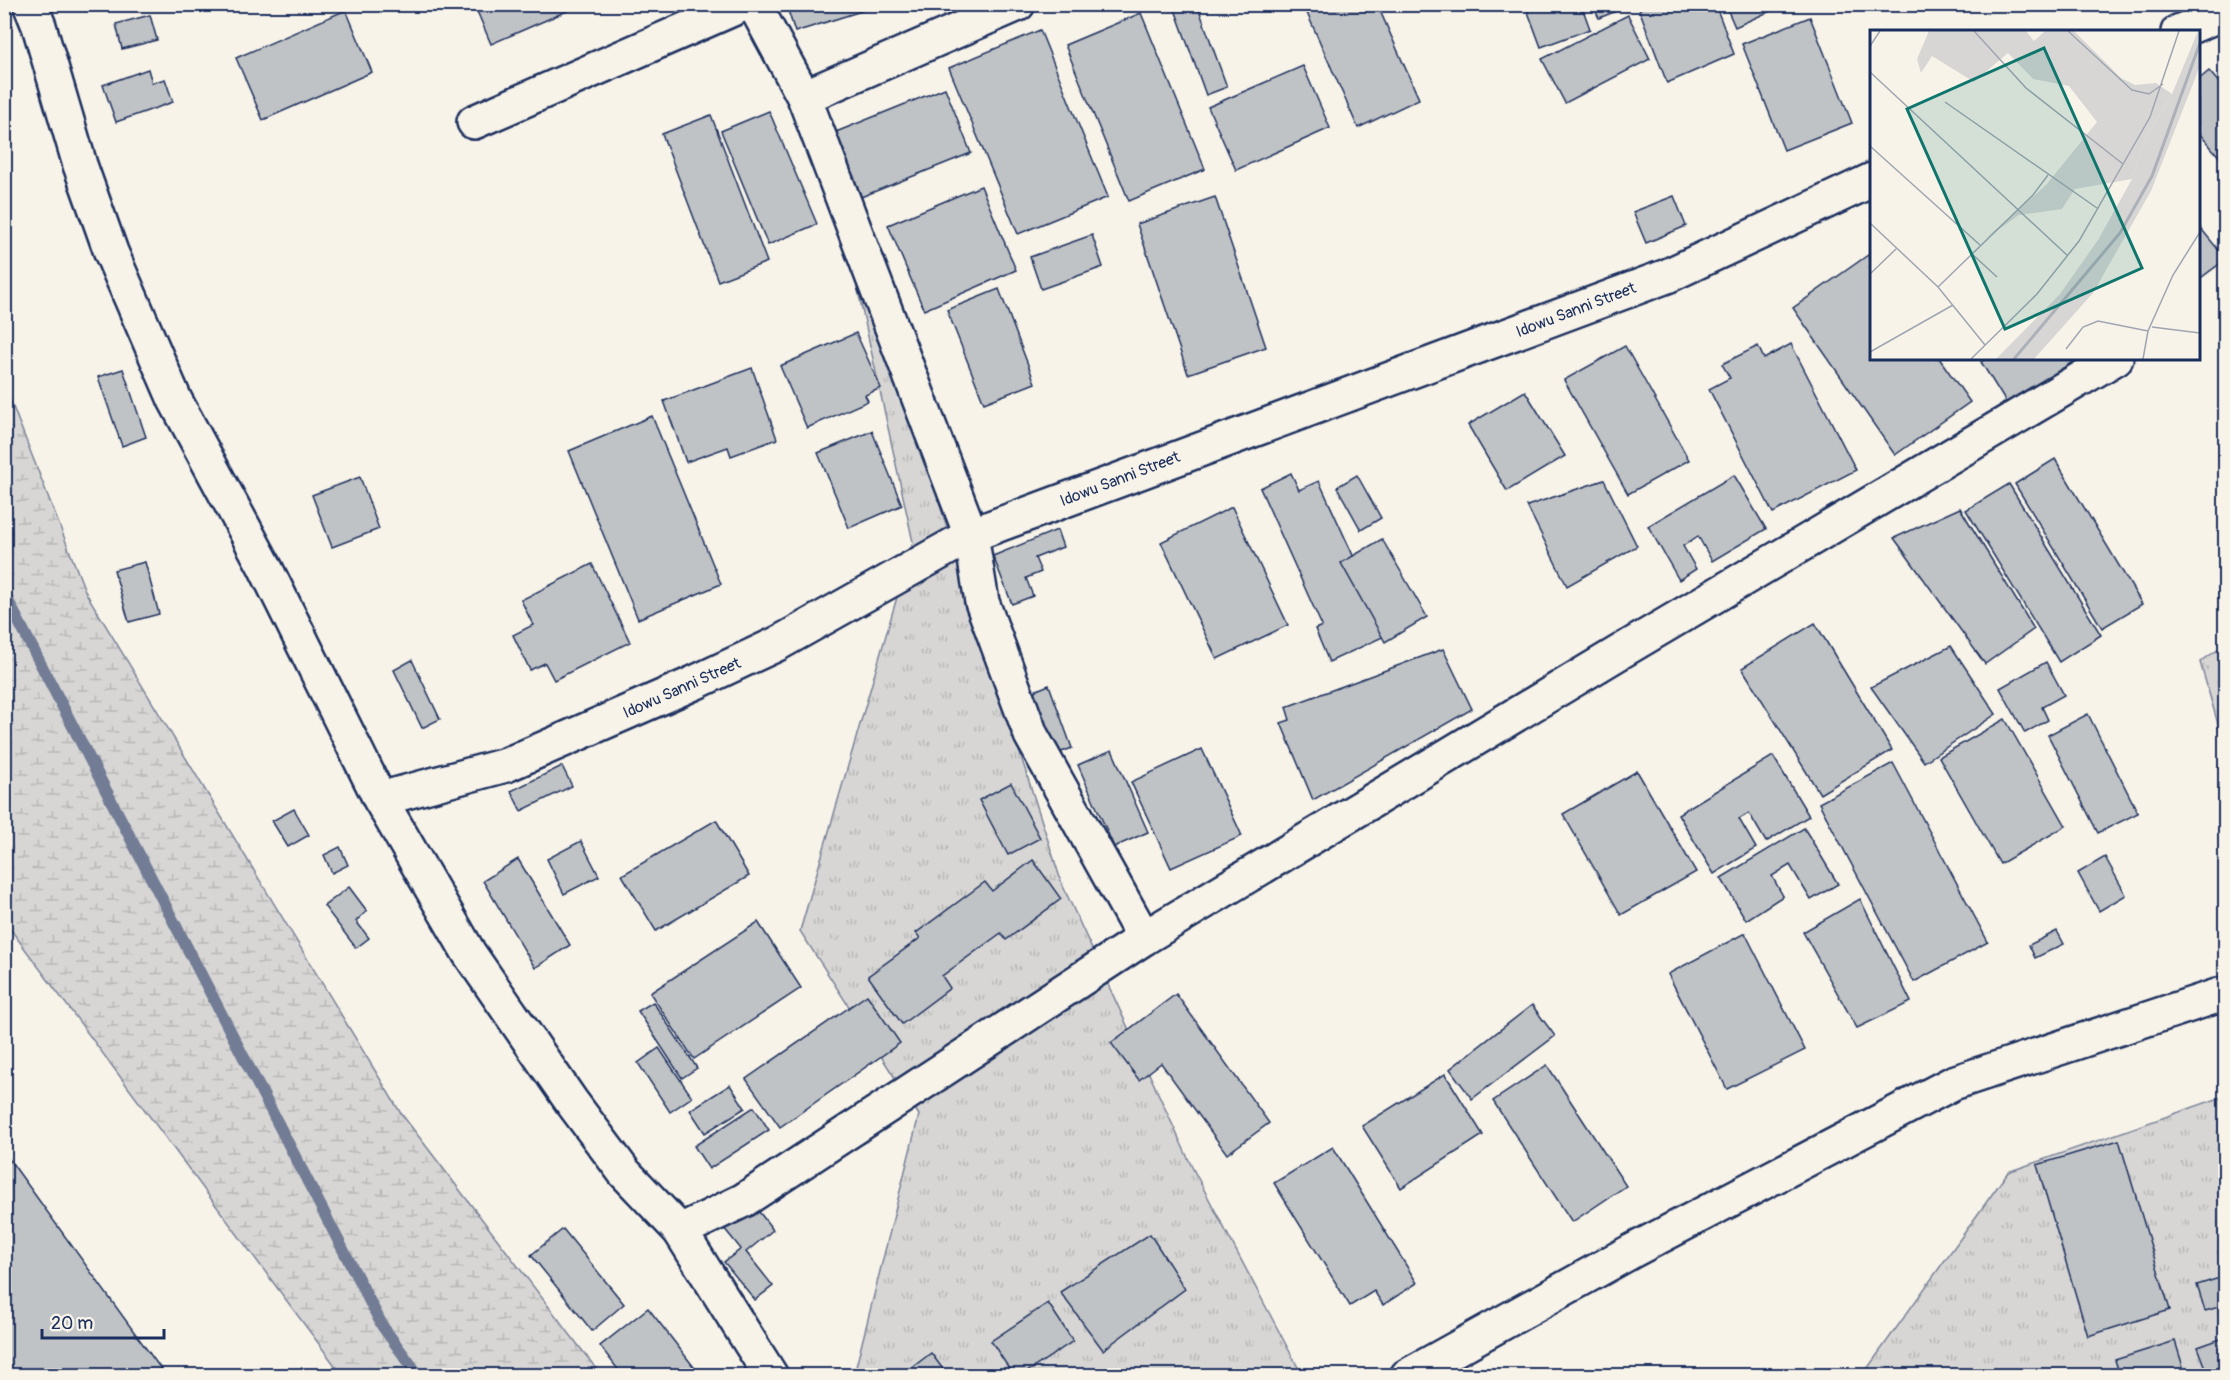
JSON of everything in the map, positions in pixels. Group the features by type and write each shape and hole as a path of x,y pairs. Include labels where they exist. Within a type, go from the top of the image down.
{"street":[{"path":"30,4 39,26 80,165 111,252 171,390 264,565 380,799 469,953 571,1101 624,1172 680,1231 771,1376"},
{"path":"474,122 744,4"},
{"path":"754,4 804,97 971,535 982,602 1031,735 1144,938"},
{"path":"804,97 1018,4"},
{"path":"2183,30 2226,12"},
{"name":"Idowu Sanni Street","path":"380,799 506,765 694,683 777,644 971,535 1667,276 1870,181"},
{"path":"680,1231 744,1200 1144,938 2113,360"},
{"path":"1407,1376 1632,1251 1953,1083 2226,993"}],"green space":[{"path":"831,167 1062,884 1192,1167 1302,1375 854,1375 919,1115 800,931 913,542"},
{"path":"4,384 86,593 400,1112 601,1375 342,1375 5,922"},
{"path":"2225,645 2225,748 2200,662"},
{"path":"2225,1096 2225,1375 1862,1376 2008,1172"}],"building":[{"path":"474,4 583,4 491,44"},
{"path":"786,4 873,4 874,7 795,32"},
{"path":"1173,4 1197,4 1227,87 1206,95"},
{"path":"1303,4 1377,4 1419,99 1358,128"},
{"path":"1525,4 1581,4 1590,29 1541,47"},
{"path":"1592,4 1634,4 1599,18"},
{"path":"1652,4 1715,4 1734,54 1667,83 1639,9"},
{"path":"1725,4 1786,4 1735,27"},
{"path":"346,10 372,72 263,120 236,58"},
{"path":"1141,13 1205,169 1129,201 1065,45"},
{"path":"150,15 157,40 122,49 116,24"},
{"path":"1628,15 1650,59 1565,103 1542,59"},
{"path":"1810,17 1852,123 1784,150 1742,44"},
{"path":"1040,30 1108,197 1018,234 949,68"},
{"path":"1303,66 1330,128 1236,170 1208,107"},
{"path":"148,69 152,83 165,79 173,102 116,122 103,85"},
{"path":"2209,71 2226,91 2226,165 2200,134 2200,78"},
{"path":"945,88 971,153 861,197 836,132"},
{"path":"769,111 817,224 768,245 721,131"},
{"path":"711,115 767,262 718,281 662,134"},
{"path":"981,186 1016,270 924,310 888,225"},
{"path":"1674,196 1686,226 1646,243 1633,212"},
{"path":"1215,197 1266,347 1188,374 1137,224"},
{"path":"2200,227 2226,259 2200,278"},
{"path":"1092,235 1103,267 1041,289 1030,257"},
{"path":"1868,255 1870,258 1870,360 1940,360 1970,402 1895,455 1793,308"},
{"path":"999,289 1035,383 984,403 947,310"},
{"path":"856,333 881,388 865,395 868,401 807,428 780,366"},
{"path":"1791,344 1856,470 1773,513 1709,389 1730,378 1722,364 1758,346 1764,359"},
{"path":"1625,346 1689,460 1628,494 1564,380"},
{"path":"1984,360 2076,360 2007,404 1981,362"},
{"path":"752,368 777,439 731,456 728,447 686,462 664,401"},
{"path":"123,369 146,437 122,446 98,377"},
{"path":"1525,391 1565,456 1507,491 1468,425"},
{"path":"652,416 721,584 638,619 569,451"},
{"path":"872,431 902,505 849,528 818,453"},
{"path":"2055,459 2142,604 2102,628 2015,484"},
{"path":"1291,473 1299,490 1319,481 1389,634 1329,662 1315,629 1322,626 1260,488"},
{"path":"1357,475 1381,518 1361,530 1337,487"},
{"path":"1734,475 1766,529 1712,561 1698,536 1683,546 1696,569 1679,580 1648,526"},
{"path":"360,477 379,529 332,547 312,495"},
{"path":"1604,480 1637,546 1567,586 1527,506"},
{"path":"2009,484 2101,635 2059,662 1966,510"},
{"path":"1232,507 1288,625 1217,659 1161,542"},
{"path":"1960,508 2034,629 1985,664 1894,538"},
{"path":"1057,530 1063,547 1035,558 1041,572 1026,578 1033,596 1012,604 993,556"},
{"path":"1382,539 1427,617 1385,642 1341,563"},
{"path":"145,562 159,614 129,622 114,570"},
{"path":"592,564 630,642 554,680 545,663 530,670 513,635 533,625 521,600"},
{"path":"1815,623 1892,750 1820,794 1742,668"},
{"path":"1951,646 1996,714 1924,762 1871,687"},
{"path":"1443,649 1472,709 1313,800 1281,723 1290,720 1286,707"},
{"path":"412,660 440,719 422,728 394,670"},
{"path":"2046,662 2064,695 2042,707 2048,720 2025,733 2000,688"},
{"path":"1049,685 1072,748 1046,758 1022,696"},
{"path":"2088,714 2138,813 2098,833 2048,735"},
{"path":"2005,719 2066,826 2000,864 1939,757"},
{"path":"1202,749 1242,836 1171,868 1131,782"},
{"path":"1112,750 1148,832 1114,847 1078,765"},
{"path":"1773,756 1809,816 1766,842 1749,813 1739,819 1756,848 1714,874 1678,814"},
{"path":"1893,763 1988,942 1914,982 1819,803"},
{"path":"562,766 572,786 521,811 511,791"},
{"path":"1637,771 1696,872 1621,915 1563,814"},
{"path":"1011,783 1040,838 1008,855 979,800"},
{"path":"294,809 309,835 288,847 272,821"},
{"path":"716,820 749,876 656,931 622,875"},
{"path":"1804,828 1838,884 1811,900 1790,865 1772,876 1783,896 1746,920 1721,878"},
{"path":"581,841 599,876 564,894 547,859"},
{"path":"340,847 348,865 332,873 324,855"},
{"path":"2105,857 2126,895 2099,911 2078,873"},
{"path":"518,859 570,945 535,968 483,881"},
{"path":"1033,860 1061,899 1006,940 1001,933 942,976 950,988 902,1024 868,976 920,938 916,933 985,882 992,891"},
{"path":"349,887 367,911 356,921 369,938 356,948 324,906"},
{"path":"1860,899 1911,1002 1857,1028 1803,932"},
{"path":"758,922 801,988 694,1059 650,993"},
{"path":"2057,931 2064,944 2035,958 2029,945"},
{"path":"1745,933 1805,1050 1727,1089 1668,974"},
{"path":"1176,994 1269,1123 1227,1154 1161,1063 1139,1080 1111,1043"},
{"path":"867,995 900,1043 780,1127 746,1079"},
{"path":"653,1002 697,1068 682,1078 638,1011"},
{"path":"1532,1005 1555,1036 1472,1099 1450,1069"},
{"path":"659,1048 692,1097 670,1112 638,1063"},
{"path":"1547,1065 1626,1186 1572,1222 1493,1101"},
{"path":"1445,1074 1483,1135 1401,1188 1362,1126"},
{"path":"730,1085 745,1108 705,1133 690,1110"},
{"path":"754,1107 769,1130 709,1169 694,1146"},
{"path":"2119,1140 2170,1310 2088,1336 2037,1165"},
{"path":"1333,1147 1417,1283 1383,1305 1374,1291 1350,1306 1274,1183"},
{"path":"4,1152 166,1376 4,1376"},
{"path":"753,1204 773,1230 746,1252 773,1286 755,1300 724,1262 741,1249 724,1228"},
{"path":"563,1229 624,1304 592,1331 531,1255"},
{"path":"1150,1234 1185,1289 1103,1350 1060,1292"},
{"path":"2226,1276 2226,1305 2205,1311 2197,1285"},
{"path":"1048,1303 1073,1341 1021,1376 1014,1376 991,1341"},
{"path":"648,1308 697,1371 692,1376 623,1376 600,1346"},
{"path":"2226,1337 2226,1376 2209,1376 2198,1347"},
{"path":"2175,1341 2186,1376 2120,1376 2115,1360"},
{"path":"931,1353 948,1376 901,1376"}],"waterway":[{"path":"4,593 383,1327 419,1376"}]}
